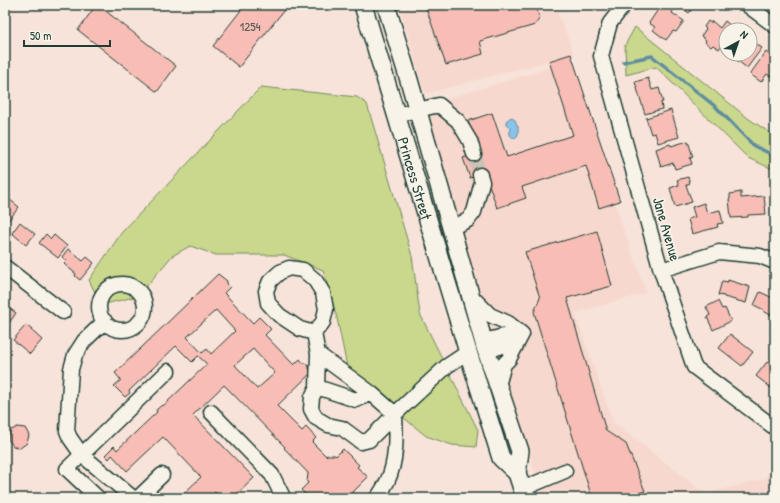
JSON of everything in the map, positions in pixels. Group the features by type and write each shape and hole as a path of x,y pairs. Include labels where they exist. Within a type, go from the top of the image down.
{"main road":[{"name":"Princess Street","path":"363,5 501,458 517,472"},
{"name":"Princess Street","path":"386,5 418,110 485,347 520,451 517,472 524,494"},
{"path":"468,352 485,347"}],"street":[{"name":"Jane Avenue","path":"624,5 610,23 600,56 661,270 694,367 775,428"},
{"path":"747,5 775,26"},
{"path":"396,115 439,105 458,121 470,141 474,154"},
{"path":"451,228 468,220 474,212 482,182 480,175"},
{"path":"661,270 719,252 760,256 775,262"},
{"path":"5,267 63,312"},
{"path":"289,268 303,270 315,280 323,293 326,309 323,322 314,333 300,329 278,315 268,303 266,291 270,281 280,272 289,268"},
{"path":"470,294 490,315 508,323 522,334"},
{"path":"106,321 84,341 75,354 71,369 66,432 82,455 133,498"},
{"path":"314,333 318,354 317,387 312,397 312,409 316,418 328,425 342,428 361,442 369,440 447,366 468,352"},
{"path":"485,347 493,349 502,346 522,334"},
{"path":"498,386 504,364 509,359 522,334"},
{"path":"318,354 372,393 395,414 396,435 393,463 388,481 378,498"},
{"path":"98,498 67,469 168,371"},
{"path":"317,387 356,400 372,393"},
{"path":"211,412 272,475 281,497"},
{"path":"524,494 565,471"},
{"path":"138,498 162,474"}],"shaded area":[{"path":"399,5 555,5 574,54 425,94"},
{"path":"566,63 646,293 575,313 613,422 706,494 764,479 775,464 775,498 543,498 423,106"}],"green space":[{"path":"635,27 749,119 775,136 775,170 748,158 656,67 626,75 625,45"},
{"path":"261,87 357,97 367,104 412,256 420,314 478,430 476,447 452,445 426,436 348,372 337,318 323,270 284,255 216,255 190,246 172,256 138,296 101,305 89,280 122,232"}],"water":[{"path":"511,117 515,120 518,126 518,135 514,138 510,135 511,129 506,124 506,121"}],"building":[{"path":"96,5 98,5 176,66 157,92 78,30"},
{"path":"245,5 288,5 239,67 213,46"},
{"path":"425,5 535,5 540,18 535,25 480,41 483,54 446,65"},
{"path":"661,5 665,5 673,11 672,13 684,21 676,32 673,31 666,40 653,30 655,27 649,23"},
{"path":"678,5 695,5 689,13"},
{"path":"708,21 711,23 712,21 718,26 718,48 713,45 711,47 701,36 706,29 704,27"},
{"path":"758,45 762,48 758,53"},
{"path":"766,52 775,59 775,79 767,74 761,82 750,74"},
{"path":"571,54 620,201 599,208 586,166 522,187 526,198 497,208 485,173 470,178 463,158 479,152 468,121 492,113 507,157 573,135 549,61"},
{"path":"739,62 752,62 747,68"},
{"path":"648,78 652,90 659,88 663,102 661,102 662,109 645,114 635,82"},
{"path":"671,110 679,137 658,143 655,133 651,134 646,118"},
{"path":"688,141 693,157 690,158 692,164 675,169 673,163 661,167 656,149 670,144 671,146"},
{"path":"688,177 690,183 686,185 692,202 675,207 670,188 679,185 677,180"},
{"path":"741,192 741,198 764,196 766,214 731,218 729,199 730,194"},
{"path":"5,196 19,207 5,225"},
{"path":"704,203 707,213 720,210 723,223 717,224 718,227 692,234 688,219 695,217 692,207"},
{"path":"20,222 35,234 26,245 12,233"},
{"path":"597,231 612,286 567,298 606,431 626,444 645,491 623,498 592,498 534,312 540,298 525,252"},
{"path":"46,234 51,239 54,235 67,246 58,258 39,243"},
{"path":"68,249 83,261 87,257 94,263 80,280 75,276 76,274 64,264 67,261 62,257"},
{"path":"218,274 227,281 227,284 230,287 224,293 253,323 259,317 271,329 265,335 294,365 300,359 303,363 306,363 309,366 309,369 312,372 277,406 302,431 306,427 316,438 312,442 326,456 336,456 343,449 359,465 357,467 368,477 347,498 309,498 301,490 308,483 308,473 284,448 285,447 224,385 193,415 254,478 233,498 221,498 215,492 209,498 179,498 201,477 163,437 127,471 112,455 109,459 105,455 114,446 117,450 157,412 156,410 162,405 163,406 207,364 198,356 192,362 176,346 129,391 130,393 125,397 114,386 121,380 115,373","holes":["216,310 235,331 211,354 207,349 202,353 187,337","253,349 275,373 257,389 235,365"]},
{"path":"728,280 750,287 746,303 718,295 722,281 728,282"},
{"path":"760,292 775,299 775,315 772,313 771,315 754,305"},
{"path":"718,301 722,309 725,308 731,321 713,330 707,317 710,315 706,307"},
{"path":"5,305 16,313 7,326 5,324"},
{"path":"26,325 42,340 30,354 13,340"},
{"path":"730,334 753,352 742,366 719,348"},
{"path":"767,362 775,368 775,391 756,376"},
{"path":"17,427 25,428 29,435 27,443 20,448 13,446 8,439 10,431"},
{"path":"775,492 775,498 758,498"}],"waterway":[{"path":"623,62 652,56 716,107 754,146 775,156"}],"tunnel":[{"path":"474,154 480,175"}]}
